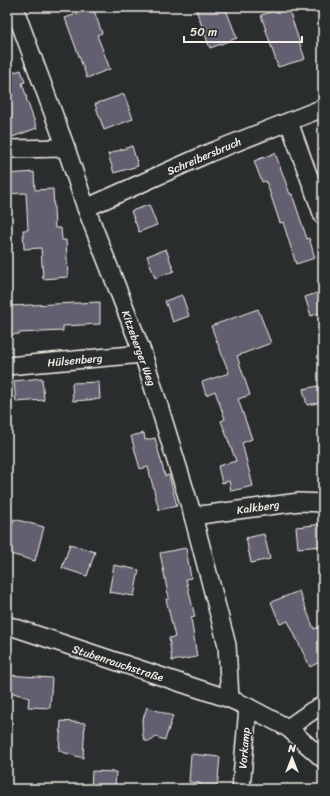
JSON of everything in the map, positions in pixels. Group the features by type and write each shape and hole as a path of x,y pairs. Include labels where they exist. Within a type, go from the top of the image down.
{"street":[{"name":"Kitzeberger Weg","path":"14,7 66,148 86,208 143,354 193,516 227,645 230,699"},
{"name":"Schreibersbruch","path":"86,208 209,153 323,108"},
{"path":"289,122 323,216"},
{"path":"7,150 66,148"},
{"name":"Hülsenberg","path":"7,366 143,354"},
{"name":"Kalkberg","path":"193,516 299,502 323,503"},
{"name":"Stubenrauchstraße","path":"7,625 230,699 288,728 323,759"},
{"path":"288,728 323,705"},
{"name":"Vorkamp","path":"241,789 248,707"}],"building":[{"path":"195,7 225,7 237,38 210,48"},
{"path":"288,7 305,59 278,67 261,15"},
{"path":"93,8 102,33 97,35 110,69 87,78 65,18"},
{"path":"21,70 25,82 22,83 26,98 37,128 7,139 7,74"},
{"path":"124,94 133,119 104,130 95,104"},
{"path":"132,146 138,166 114,173 108,154"},
{"path":"275,153 290,194 292,194 307,239 309,238 315,258 296,264 283,222 280,223 266,181 262,182 254,161"},
{"path":"34,172 35,190 53,189 55,228 61,228 62,240 66,240 68,277 43,279 41,248 24,249 23,230 28,230 26,193 7,194 7,174"},
{"path":"149,205 157,225 139,232 131,211"},
{"path":"166,249 174,271 155,278 147,256"},
{"path":"323,291 323,312 311,316 305,297"},
{"path":"182,295 189,316 173,322 165,301"},
{"path":"100,302 100,324 63,326 63,331 7,335 7,306"},
{"path":"258,309 271,343 237,356 250,395 238,399 252,439 242,443 253,486 231,491 229,481 222,483 218,466 236,461 221,421 225,419 215,391 206,395 202,382 229,373 211,326"},
{"path":"42,378 44,400 16,402 14,381"},
{"path":"99,382 100,399 73,401 72,383"},
{"path":"323,385 323,402 307,405 303,389"},
{"path":"144,433 145,440 155,438 165,476 169,475 177,506 159,510 148,467 140,469 131,436"},
{"path":"14,519 44,527 35,561 7,553 7,543"},
{"path":"323,524 323,546 298,548 296,527"},
{"path":"264,534 270,559 251,563 246,538"},
{"path":"70,544 95,552 87,576 62,568"},
{"path":"186,548 191,578 186,579 195,617 191,618 197,657 172,661 169,638 175,637 166,599 169,599 160,553"},
{"path":"114,565 139,570 134,596 109,592"},
{"path":"299,591 314,629 319,627 323,636 323,660 310,667 288,621 280,624 271,602"},
{"path":"7,675 52,678 50,708 28,707 29,698 7,691"},
{"path":"147,707 173,716 165,740 156,737 151,741 145,741 142,722"},
{"path":"61,721 85,723 83,758 59,751"},
{"path":"191,754 220,757 217,789 200,787 200,783 189,782"},
{"path":"92,771 116,772 115,789 91,789"}]}
